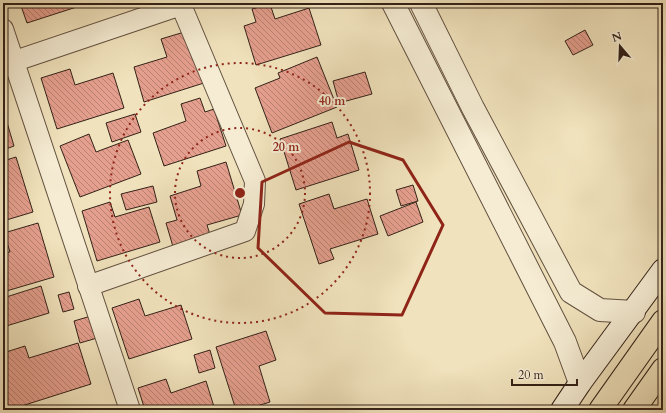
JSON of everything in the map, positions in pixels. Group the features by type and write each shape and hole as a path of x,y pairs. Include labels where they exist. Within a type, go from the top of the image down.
{"main road":[{"path":"600,410 663,321"},
{"path":"634,410 663,369"}],"street":[{"path":"393,3 565,342 580,383"},
{"path":"421,3 473,108 571,292 600,310 634,312"},
{"path":"8,63 181,5 255,181 254,204 245,231 88,286"},
{"path":"3,28 8,63 88,286 130,410"},
{"path":"562,410 663,270"}],"highlighted area":[{"path":"349,142 403,160 443,225 402,315 325,313 258,248 262,182"}],"building":[{"path":"20,3 89,3 27,23"},
{"path":"270,4 275,19 309,8 321,45 256,65 244,26 256,22 252,9"},
{"path":"191,30 207,82 144,102 134,67 167,57 161,39"},
{"path":"585,30 593,45 573,55 565,41"},
{"path":"317,57 337,107 272,133 255,88 280,78 278,73"},
{"path":"70,69 75,85 113,73 124,108 57,129 41,78"},
{"path":"365,72 372,94 339,103 333,81"},
{"path":"200,98 205,112 214,109 226,146 164,166 153,133 186,121 181,104"},
{"path":"3,109 14,146 3,150"},
{"path":"135,114 141,132 112,142 106,123"},
{"path":"332,122 337,138 348,134 359,170 296,190 280,139"},
{"path":"89,134 96,152 128,140 141,174 80,197 60,146"},
{"path":"16,157 33,212 3,221 3,161"},
{"path":"226,162 242,215 207,225 211,238 174,250 166,223 177,220 170,196 201,186 197,171"},
{"path":"413,185 418,201 401,206 396,190"},
{"path":"153,186 157,202 126,210 121,194"},
{"path":"329,194 334,209 367,199 378,234 330,249 334,259 319,264 299,204"},
{"path":"110,202 115,217 149,207 160,242 97,261 82,211"},
{"path":"416,202 423,222 388,236 380,216"},
{"path":"38,223 54,277 3,292 3,253 10,252 4,233"},
{"path":"41,286 49,313 3,327 3,298"},
{"path":"69,292 74,309 63,312 58,295"},
{"path":"139,299 145,316 181,305 192,339 129,359 112,308"},
{"path":"91,316 97,338 80,343 74,321"},
{"path":"266,331 276,360 259,366 270,402 244,410 236,410 216,347"},
{"path":"78,343 91,384 9,410 3,410 3,353 25,346 29,358"},
{"path":"210,350 215,368 199,373 194,355"},
{"path":"166,379 171,393 206,381 215,410 145,410 138,388"}]}
